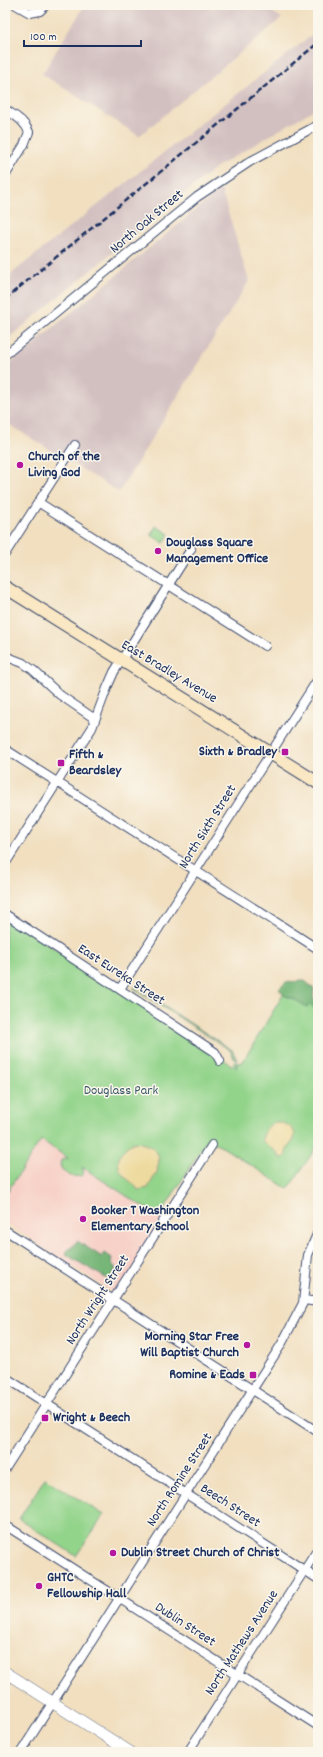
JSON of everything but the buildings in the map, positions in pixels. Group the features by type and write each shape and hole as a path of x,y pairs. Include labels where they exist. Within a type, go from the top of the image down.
{"main road":[{"name":"East Bradley Avenue","path":"5,587 318,783"}],"street":[{"path":"16,5 30,13 40,11 46,5"},
{"path":"5,109 21,119 29,132 24,145 5,176"},
{"name":"North Oak Street","path":"5,355 197,197 251,161 318,125"},
{"path":"5,554 75,445"},
{"path":"38,502 265,646"},
{"path":"5,864 92,728 107,688 121,661 191,549"},
{"path":"5,656 23,663 33,670 60,695 95,719"},
{"name":"North Sixth Street","path":"120,989 197,871 318,679"},
{"path":"5,749 318,949"},
{"name":"East Eureka Street","path":"5,914 215,1052 220,1061"},
{"name":"North Wright Street","path":"5,1469 212,1145"},
{"path":"5,1230 318,1432"},
{"name":"North Romine Street","path":"22,1752 281,1345 299,1313 304,1300 308,1256 318,1232"},
{"path":"304,1300 318,1302"},
{"name":"Beech Street","path":"5,1377 318,1578"},
{"name":"Dublin Street","path":"5,1525 318,1726"},
{"name":"North Mathews Avenue","path":"188,1752 318,1549"},
{"path":"5,1672 130,1752"}],"shaded area":[{"path":"85,5 261,5 282,18 139,136 42,74"},
{"path":"318,30 318,107 215,168 5,341 5,279"},
{"path":"221,189 249,281 119,492 5,422 5,367"},
{"name":"Booker T Washington Elementary School","path":"40,1140 164,1221 117,1295 5,1223 5,1195"}],"green space":[{"path":"156,526 169,534 164,543 151,535"},
{"name":"Douglass Park","path":"5,916 233,1066 234,1062 236,1062 236,1068 238,1062 242,1063 287,988 318,1009 318,1145 288,1189 224,1148 207,1140 159,1217 82,1167 84,1172 81,1176 68,1175 63,1171 60,1165 63,1159 68,1158 41,1140 5,1195"},
{"path":"305,981 314,989 313,999 318,1002 318,1011 310,1004 307,1007 292,998 285,996 279,989 286,982"},
{"path":"134,987 232,1050 237,1060 235,1060 230,1050 133,988"},
{"path":"77,1241 102,1257 105,1253 112,1258 111,1262 116,1269 109,1280 67,1255 66,1252"},
{"path":"45,1478 104,1515 76,1556 19,1519"}],"sand":[{"path":"275,1122 286,1124 292,1129 295,1135 287,1149 286,1156 283,1158 279,1157 279,1154 262,1141 266,1130"},
{"path":"135,1142 150,1147 159,1157 158,1170 148,1188 138,1190 121,1172 118,1162 125,1148"}],"railway":[{"path":"5,299 318,43"}],"place":[{"name":"Church of the Living God","path":"20,465"},
{"name":"Douglass Square Management Office","path":"158,551"},
{"name":"Sixth & Bradley","path":"285,752"},
{"name":"Fifth & Beardsley","path":"61,763"},
{"name":"Booker T Washington Elementary School","path":"83,1219"},
{"name":"Morning Star Free Will Baptist Church","path":"247,1345"},
{"name":"Romine & Eads","path":"253,1375"},
{"name":"Wright & Beech","path":"45,1418"},
{"name":"Dublin Street Church of Christ","path":"113,1553"},
{"name":"GHTC Fellowship Hall","path":"39,1586"}]}
